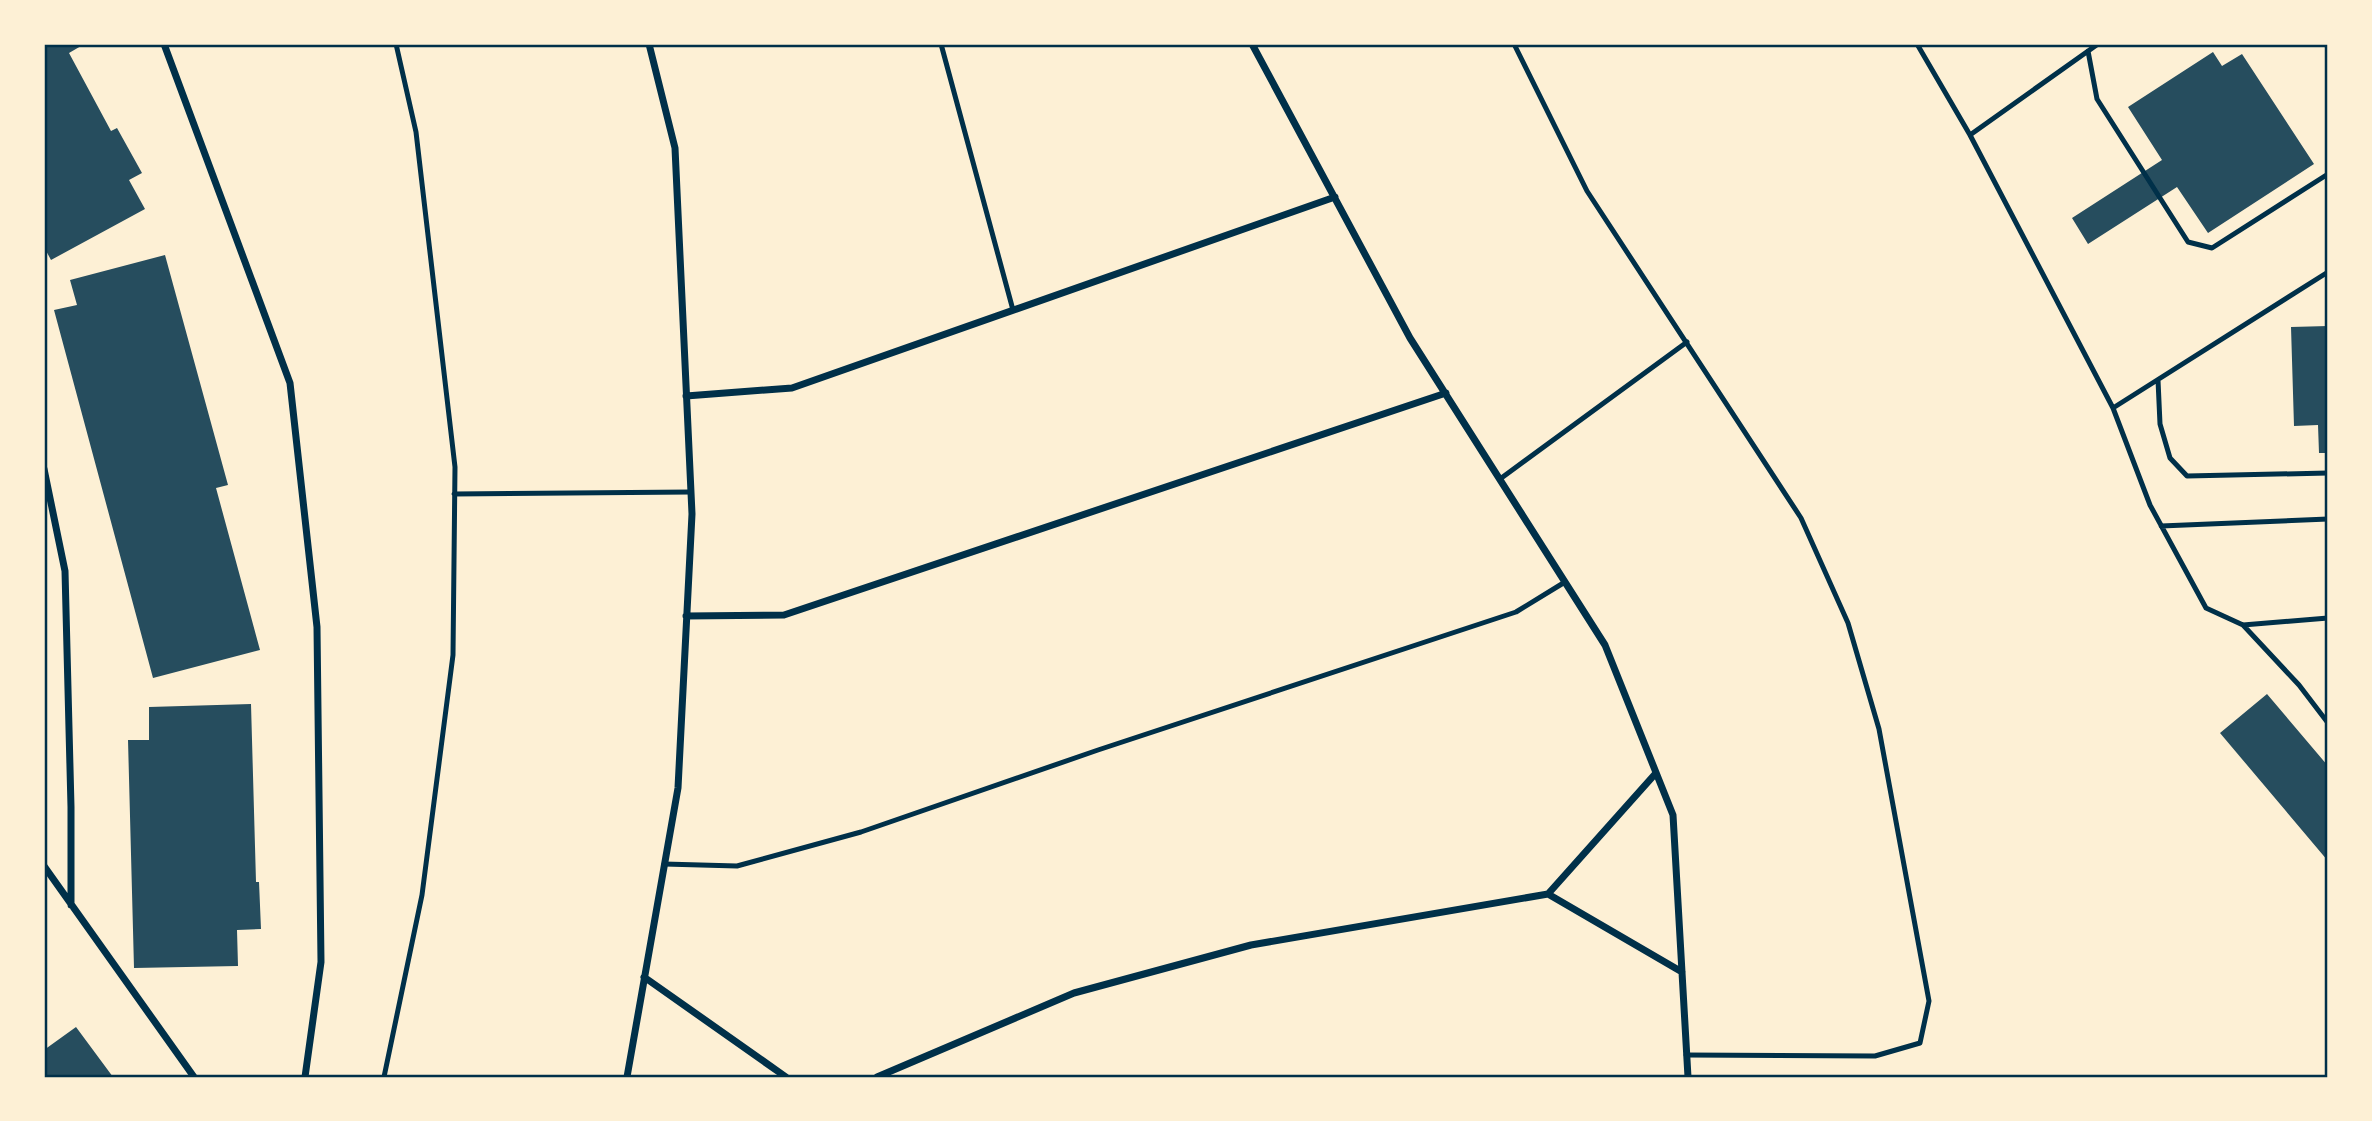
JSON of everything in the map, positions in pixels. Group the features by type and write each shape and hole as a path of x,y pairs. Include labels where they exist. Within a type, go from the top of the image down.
{"street":[{"path":"164,44 290,383 317,628 321,962 305,1077"},
{"path":"627,1077 678,788 692,514 675,148 649,44"},
{"path":"1252,44 1410,338 1605,645 1673,814 1688,1077"},
{"path":"687,396 792,388 1335,197"},
{"path":"686,616 784,615 1446,393"},
{"path":"44,469 65,571 71,905"},
{"path":"877,1077 1074,993 1251,945 1548,894 1656,773"},
{"path":"44,866 194,1077"},
{"path":"1548,894 1682,972"},
{"path":"644,977 786,1077"}],"lane":[{"path":"384,1077 422,895 453,655 453,453 416,132 396,44"},
{"path":"941,44 1013,310"},
{"path":"1514,44 1587,191 1801,518 1848,623 1879,729 1930,1001 1920,1043 1875,1056 1686,1055"},
{"path":"1917,44 1970,135 2113,408 2150,505 2206,608 2244,625 2299,685 2328,723"},
{"path":"1970,135 2098,44"},
{"path":"2088,51 2097,99 2188,242 2212,248 2328,174"},
{"path":"2113,408 2328,272"},
{"path":"1500,479 1687,342"},
{"path":"2158,380 2161,424 2170,458 2187,476 2328,473"},
{"path":"454,494 691,492"},
{"path":"2161,526 2328,519"},
{"path":"664,864 737,866 861,832 1098,750 1516,612 1565,582"},
{"path":"2244,625 2328,618"}],"building":[{"path":"44,44 80,44 81,46 69,53 111,131 117,128 142,173 129,180 145,209 51,260 44,247"},
{"path":"2213,52 2222,66 2242,54 2314,164 2208,233 2177,187 2088,244 2072,218 2162,160 2128,107"},
{"path":"165,255 228,485 216,488 260,650 153,678 54,310 77,305 70,280"},
{"path":"2328,326 2328,453 2319,453 2318,425 2294,426 2291,327"},
{"path":"2267,694 2328,766 2328,861 2220,733"},
{"path":"251,704 256,882 259,882 261,929 237,930 238,966 134,968 128,740 149,740 149,707"},
{"path":"76,1027 113,1077 44,1077 44,1050"}]}
